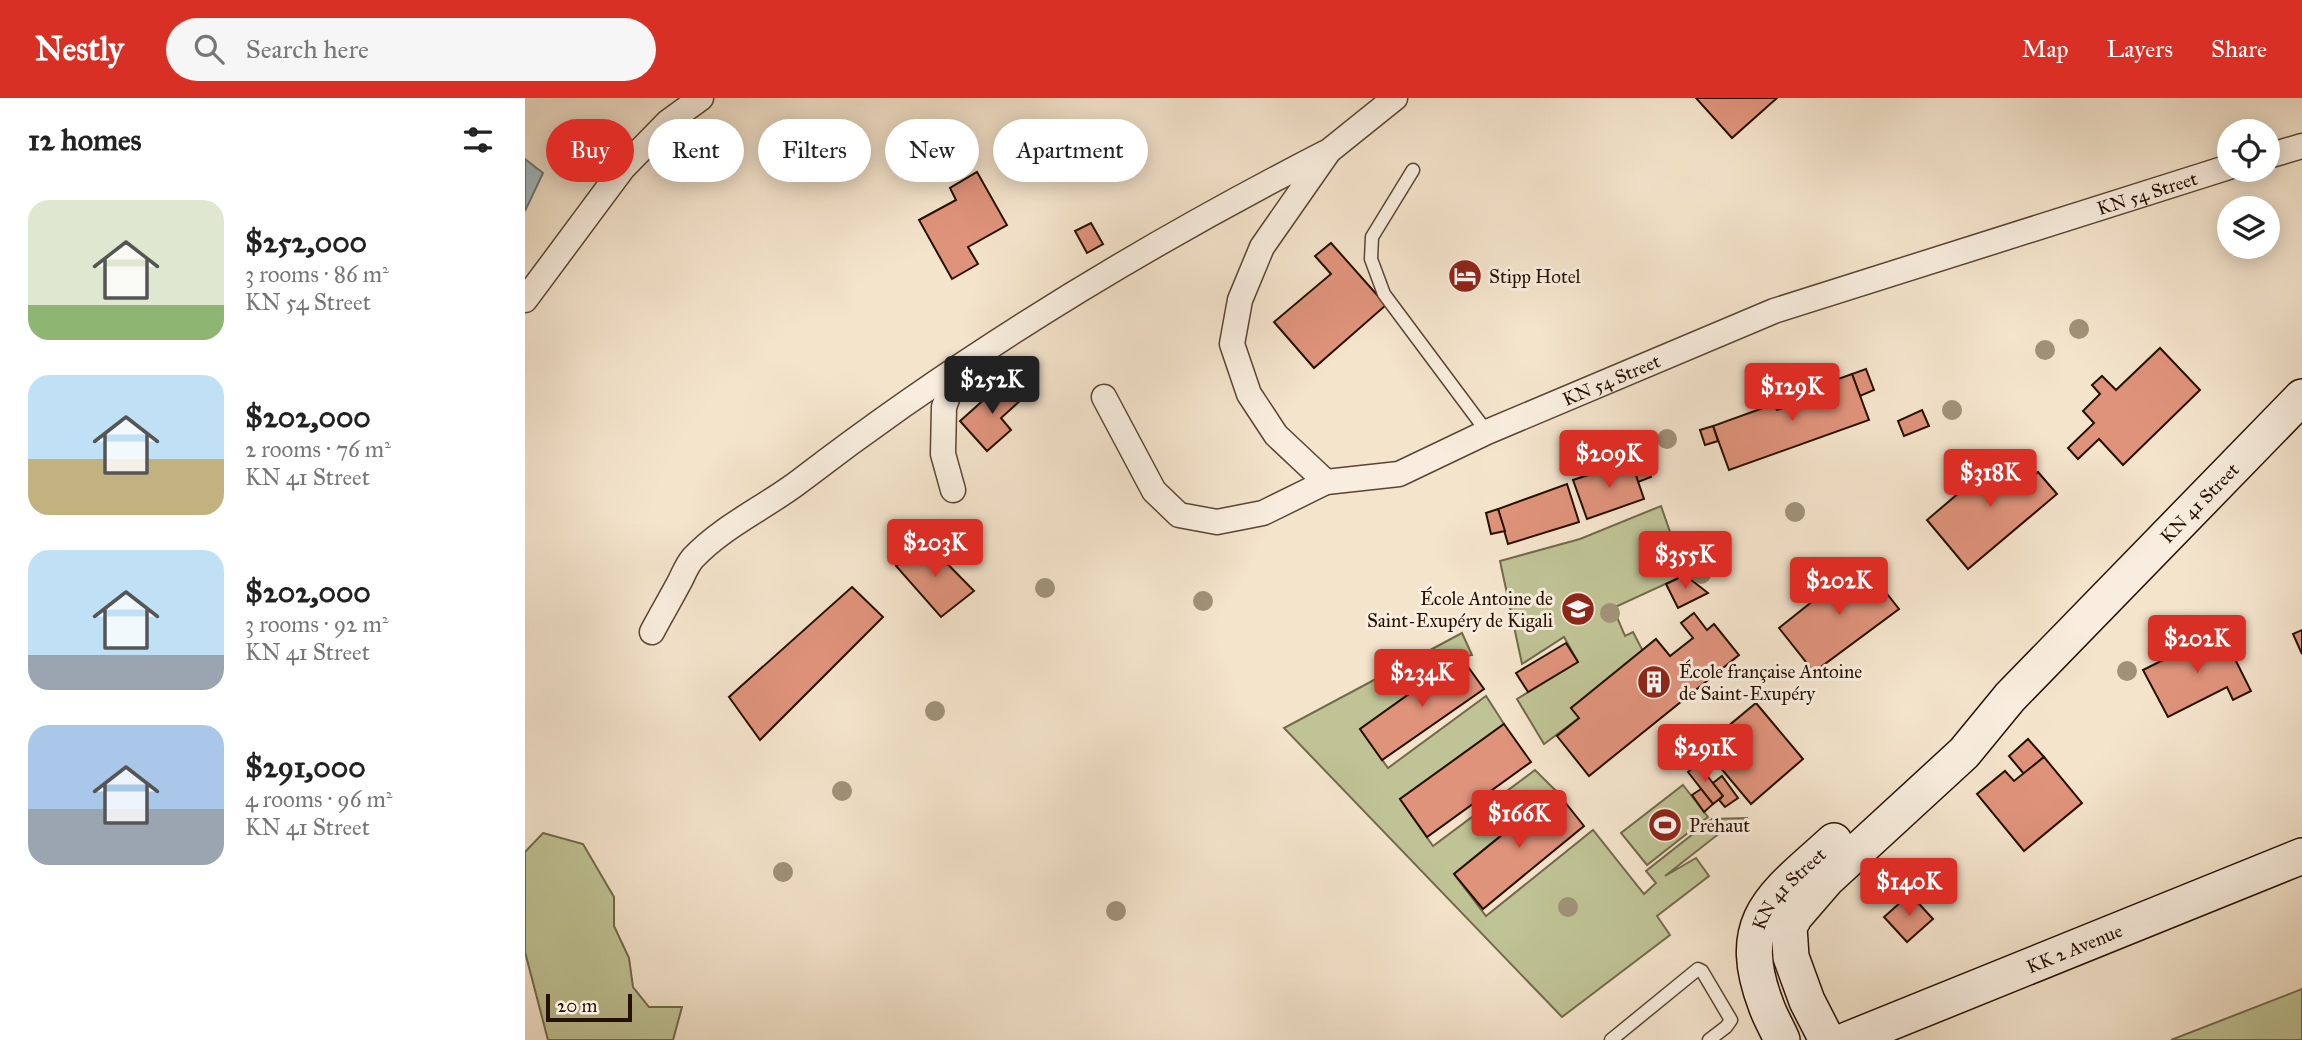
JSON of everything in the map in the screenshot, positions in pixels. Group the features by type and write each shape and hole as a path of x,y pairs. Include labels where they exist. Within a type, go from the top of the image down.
{"main road":[{"name":"KN 41 Street","path":"1827,1040 1807,1001 1788,938 1789,927 1808,899 1963,753 2010,697 2302,397"},
{"name":"KN 41 Street","path":"1782,1040 1766,1005 1757,976 1753,944 1763,913 1790,881 1883,797 1949,741 2010,697"},
{"name":"KK 2 Avenue","path":"1847,1040 2302,856"}],"street":[{"path":"525,300 624,168 668,122 701,98"},
{"path":"652,632 691,561 710,542 796,484 879,421 959,366 1122,264 1329,151 1395,98"},
{"path":"2280,152 2302,146"},
{"path":"1104,397 1154,491 1179,515 1217,522 1263,513 1325,482 1276,435 1249,394 1232,345 1240,300 1262,247 1329,151"},
{"name":"KN 54 Street","path":"1325,482 1399,474 1487,432 1774,311 2217,171"},
{"path":"953,490 943,454 944,408 959,366"}],"lane":[{"path":"1413,170 1372,237 1371,259 1384,294 1487,432"},
{"path":"1611,1040 1698,969 1731,1020 1709,1040"}],"green space":[{"path":"1661,506 1685,575 1613,608 1625,636 1633,632 1646,657 1571,708 1579,718 1544,744 1517,699 1578,662 1564,637 1522,664 1500,561 1580,539"},
{"path":"1462,633 1472,655 1461,657 1360,729 1388,768 1486,696 1504,724 1400,799 1433,846 1535,770 1556,791 1454,874 1486,916 1593,830 1644,894 1656,883 1646,871 1712,819 1748,818 1721,832 1665,876 1696,858 1709,876 1657,916 1670,935 1562,1017 1284,728"},
{"name":"Prehaut","path":"1683,785 1708,817 1647,865 1621,833"},
{"path":"543,833 583,844 614,897 614,926 629,958 633,987 649,1007 682,1007 673,1040 548,1040 525,952 525,852"},
{"path":"2302,989 2302,1040 2171,1040"}],"water":[{"path":"525,159 543,173 525,211"}],"building":[{"path":"1696,98 1777,98 1732,138"},
{"path":"979,176 1007,225 968,247 978,264 952,279 919,220 956,200 950,188 960,182 979,182"},
{"path":"1091,223 1103,244 1087,253 1075,231"},
{"path":"1331,243 1386,305 1314,368 1274,322 1331,274 1315,256"},
{"path":"2160,348 2200,390 2123,465 2099,439 2078,459 2068,448 2094,423 2083,411 2100,394 2092,385 2102,376 2116,390"},
{"path":"1866,369 1874,390 1860,396 1852,374"},
{"path":"1852,374 1869,420 1729,470 1713,426 1774,404 1777,410 1803,401 1802,392"},
{"path":"1006,380 1022,399 1001,418 1011,430 987,451 960,421"},
{"path":"1922,410 1929,426 1904,436 1898,421"},
{"path":"1713,426 1718,441 1705,445 1700,430"},
{"path":"2007,452 2030,479 2038,472 2057,494 1968,569 1927,520"},
{"path":"1644,456 1651,477 1638,482 1631,461"},
{"path":"1631,461 1644,499 1587,519 1573,480"},
{"path":"1567,484 1579,522 1508,544 1498,509"},
{"path":"1498,509 1505,531 1491,534 1486,513"},
{"path":"926,542 974,591 941,617 896,566"},
{"path":"1862,562 1899,609 1814,672 1779,628"},
{"path":"1685,575 1708,593 1678,608 1666,584"},
{"path":"852,587 883,617 760,740 729,697"},
{"name":"École française Antoine de Saint-Exupéry","path":"1694,613 1707,630 1714,624 1739,655 1589,776 1557,736 1579,718 1571,708 1656,639 1670,656 1693,638 1681,623"},
{"path":"2302,630 2302,654 2293,634"},
{"path":"2221,631 2251,691 2233,700 2227,687 2168,717 2143,670"},
{"path":"1566,643 1578,662 1528,692 1516,673"},
{"path":"1461,657 1484,689 1382,760 1360,729"},
{"path":"1756,703 1803,759 1751,804 1703,747"},
{"path":"1504,724 1531,762 1427,837 1400,799"},
{"path":"2028,739 2044,757 2024,774 2009,756"},
{"path":"2044,757 2082,803 2024,851 1977,794 2005,771 2014,781"},
{"path":"1698,764 1723,796 1713,804 1688,772"},
{"path":"1722,776 1738,798 1725,807 1719,800 1723,796 1713,783"},
{"path":"1701,789 1713,804 1704,812 1692,795"},
{"path":"1556,791 1584,826 1483,909 1454,874"},
{"path":"1910,894 1933,919 1907,942 1884,917"}],"place":[{"name":"Stipp Hotel","path":"1465,276"},
{"name":"École Antoine de Saint-Exupéry de Kigali","path":"1578,609"},
{"name":"École française Antoine de Saint-Exupéry","path":"1654,682"},
{"name":"Prehaut","path":"1665,825"}]}
